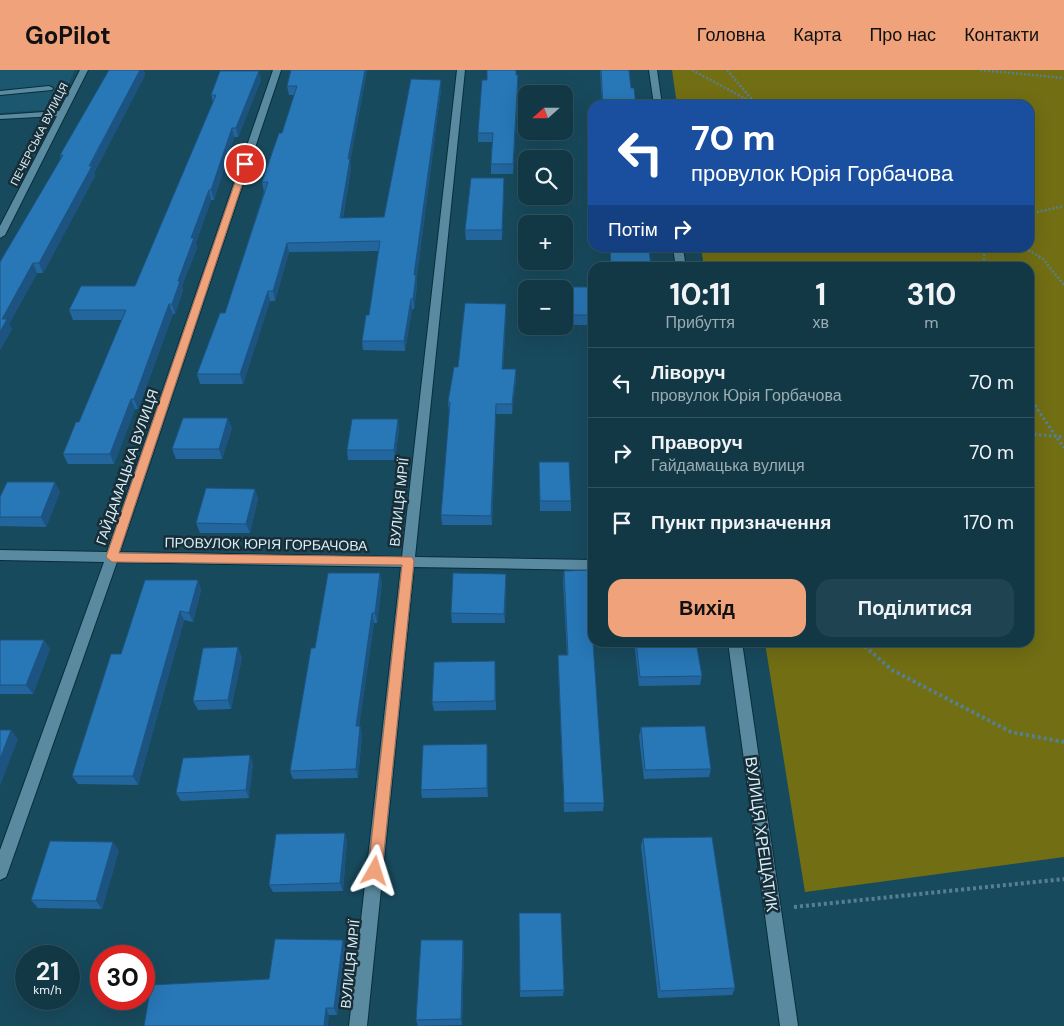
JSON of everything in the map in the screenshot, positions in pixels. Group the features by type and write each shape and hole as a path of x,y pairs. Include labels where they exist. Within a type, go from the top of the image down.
{"street":[{"name":"ПЕЧЕРСЬКА ВУЛИЦЯ","path":"0,235 84,70"},
{"name":"ГАЙДАМАЦЬКА ВУЛИЦЯ","path":"0,872 112,557 277,70"},
{"name":"ВУЛИЦЯ МРІЇ","path":"358,1026 461,70"},
{"path":"653,70 657,100"},
{"path":"0,93 48,88"},
{"path":"0,117 62,113"},
{"name":"ПРОВУЛОК ЮРІЯ ГОРБАЧОВА","path":"0,555 588,565"},
{"name":"ВУЛИЦЯ ХРЕЩАТИК","path":"736,647 789,1026"}],"path":[{"path":"692,70 748,100"},
{"path":"727,70 753,100"},
{"path":"980,70 1064,78"},
{"path":"1034,213 1064,206"},
{"path":"1031,252 1043,259 1064,285"},
{"path":"1034,403 1064,448"},
{"path":"1034,434 1064,437"},
{"path":"866,647 892,670 1010,732 1064,742"},
{"path":"773,909 1064,879"}],"shaded area":[{"path":"0,70 75,70 57,109 0,113"},
{"path":"672,70 1064,70 1064,857 805,892 766,647 1034,647 1034,262 703,262 702,252 1034,252 1034,100 676,100"}],"building":[{"path":"109,70 140,70 89,166 92,166 39,263 33,263 2,319 7,319 0,332 0,262 63,155 60,155"},
{"path":"291,70 365,70 348,159 350,159 340,218 384,217 411,79 441,80 414,275 416,275 413,299 411,299 404,341 362,341 366,315 369,315 380,241 287,243 273,291 268,291 240,374 197,374 220,313 225,313 268,182 262,182 279,133 282,133 297,86 287,86"},
{"path":"487,70 516,70 516,75 518,75 513,164 491,164 493,133 478,133 482,80 487,80"},
{"path":"601,70 629,70 631,88 634,88 635,100 603,100"},
{"path":"220,71 259,71 236,128 232,128 211,190 209,190 191,238 194,238 178,281 180,281 172,304 169,304 134,399 131,399 110,454 63,454 76,422 79,422 126,310 69,310 81,286 135,286 216,95 211,95"},
{"path":"471,178 504,178 502,230 465,230"},
{"path":"610,252 649,252 650,262 611,262"},
{"path":"573,287 588,287 588,315 573,315"},
{"path":"465,303 506,304 502,369 516,369 512,404 496,404 491,516 441,515 450,402 448,402 454,367 458,367"},
{"path":"183,418 228,418 219,449 172,449"},
{"path":"352,419 398,419 394,450 347,450"},
{"path":"539,462 569,462 571,501 540,501"},
{"path":"7,482 55,482 41,517 0,517 0,497"},
{"path":"206,488 255,489 246,524 196,523"},
{"path":"588,570 588,647 593,647 604,803 564,803 558,655 568,655 564,571"},
{"path":"328,573 380,573 375,613 372,613 356,726 360,726 356,769 290,771 311,648 315,648"},
{"path":"453,573 506,574 504,614 451,613"},
{"path":"145,580 198,580 189,613 180,611 133,776 72,776 111,654 121,654"},
{"path":"0,640 44,640 26,685 0,685"},
{"path":"238,647 228,700 193,701 203,648"},
{"path":"637,647 697,647 702,676 640,677"},
{"path":"495,661 495,701 432,702 434,662"},
{"path":"705,726 711,769 645,770 641,727"},
{"path":"0,730 11,730 0,759"},
{"path":"487,744 487,788 421,790 423,745"},
{"path":"250,755 246,790 176,793 183,758"},
{"path":"345,833 340,883 269,885 276,834"},
{"path":"712,837 735,988 660,991 643,838"},
{"path":"50,841 113,842 96,901 31,900"},
{"path":"519,913 561,913 564,990 520,991"},
{"path":"275,939 343,940 334,1008 326,1008 324,1026 144,1026 147,1010 155,1010 155,985 269,979"},
{"path":"421,940 463,940 461,1019 416,1020"}],"route":[{"path":"245,164 112,557 408,561 375,871"}]}
